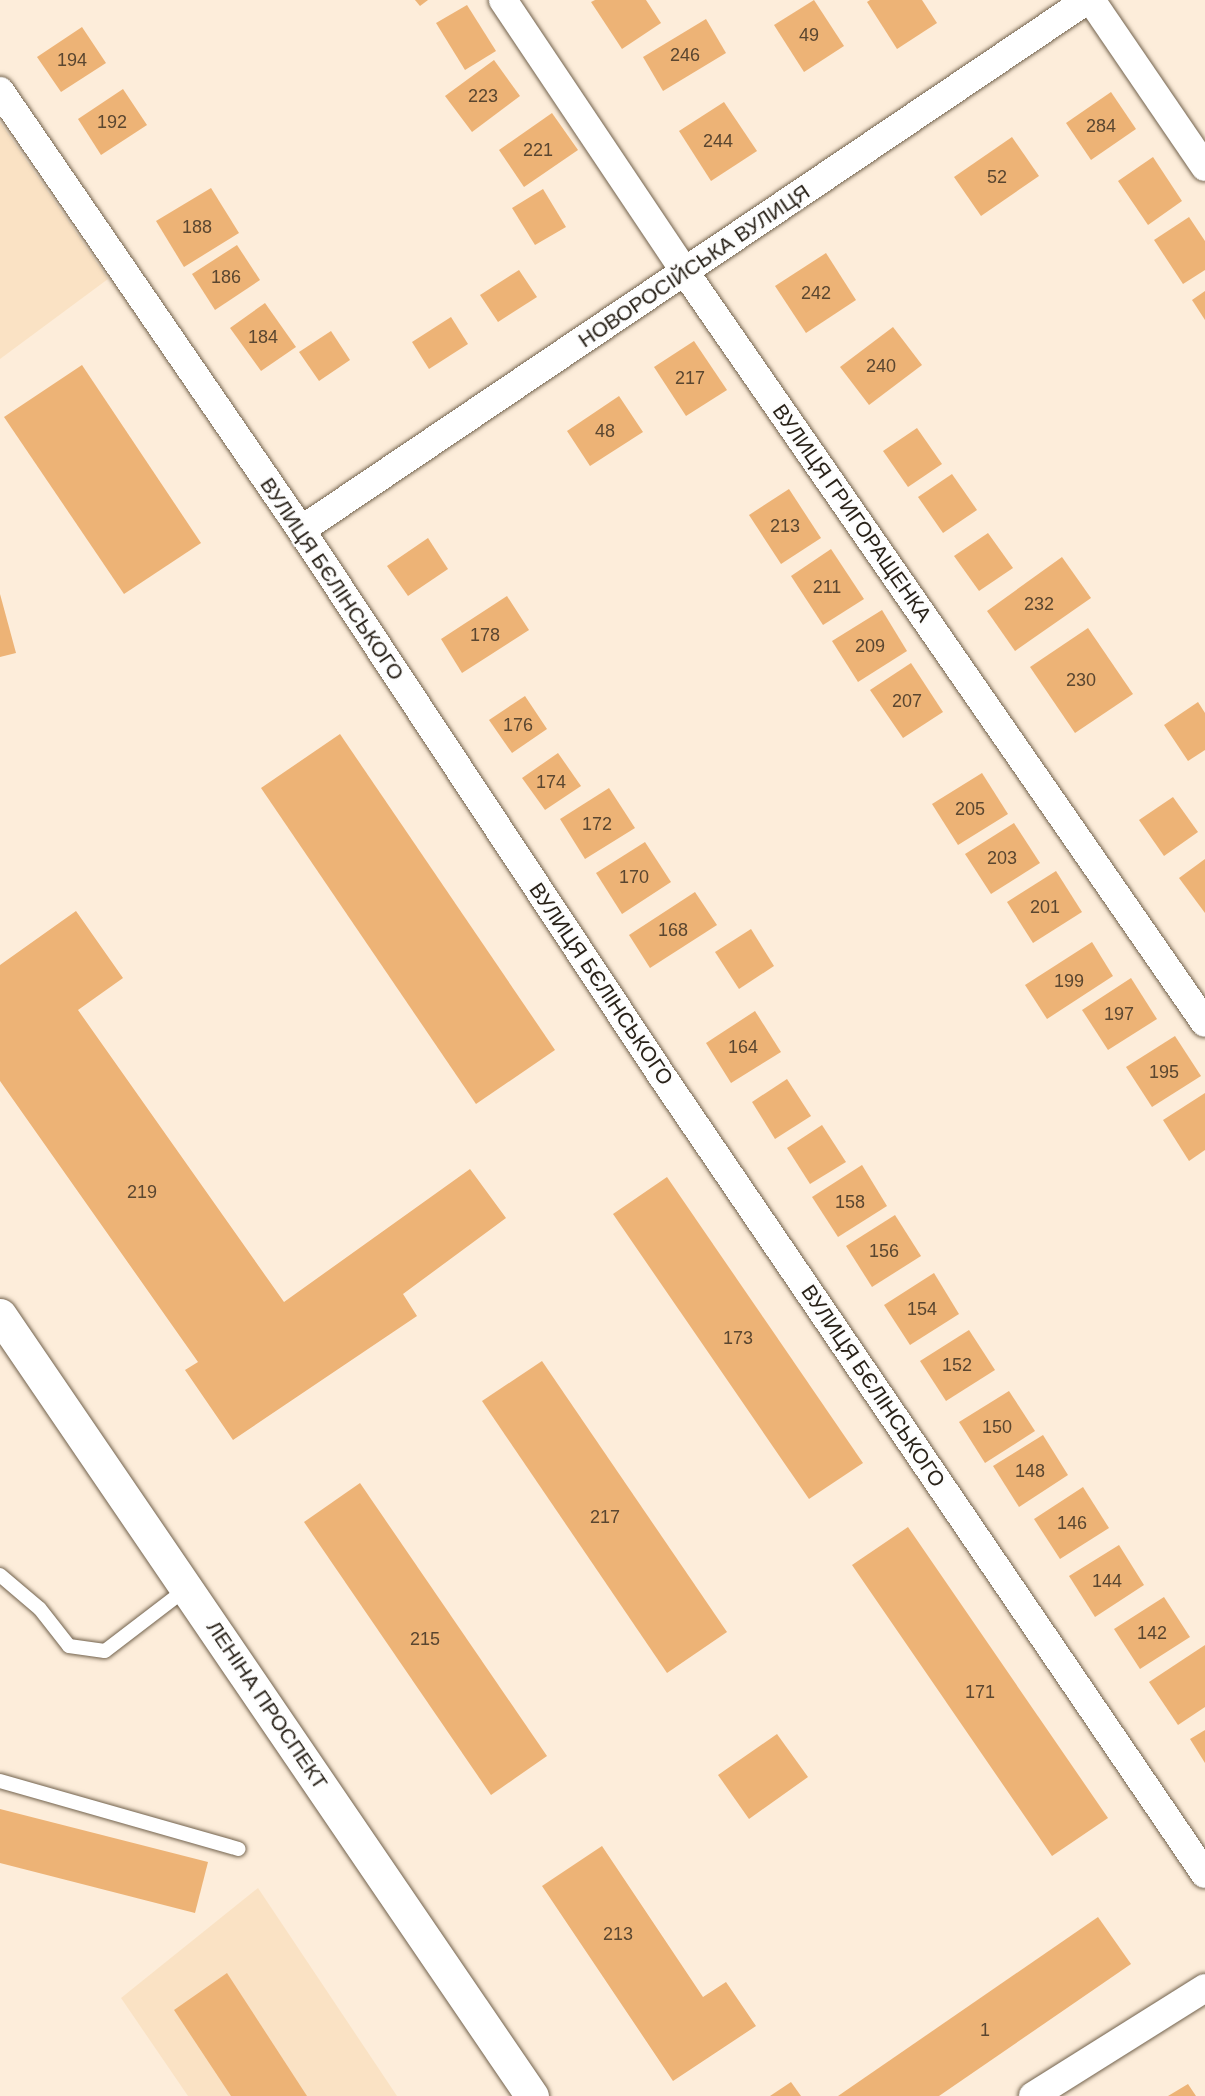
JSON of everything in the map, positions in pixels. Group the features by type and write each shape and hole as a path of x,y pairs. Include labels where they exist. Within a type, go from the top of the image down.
{"main road":[{"name":"ЛЕНІНА ПРОСПЕКТ","path":"0,1315 532,2096"}],"street":[{"name":"ВУЛИЦЯ ГРИГОРАЩЕНКА","path":"503,0 685,272 1205,1023"},
{"name":"НОВОРОСІЙСЬКА ВУЛИЦЯ","path":"301,530 1089,0"},
{"path":"1089,0 1205,167"},
{"name":"ВУЛИЦЯ БЄЛІНСЬКОГО","path":"0,91 301,530 662,1076 1205,1874"},
{"path":"1034,2096 1205,1988"}],"lane":[{"path":"0,1575 40,1609 69,1646 105,1651 188,1588"},
{"path":"0,1781 239,1849"}],"shaded area":[{"path":"0,122 108,279 0,359"},
{"path":"258,1888 397,2096 188,2096 121,1998"}],"building":[{"path":"415,0 428,0 420,6"},
{"path":"595,0 646,0 661,23 622,49 591,2"},
{"path":"814,0 844,46 804,72 774,25"},
{"path":"870,0 922,0 937,23 897,49 867,2"},
{"path":"467,5 496,51 465,70 436,23"},
{"path":"706,19 726,53 663,91 643,57"},
{"path":"82,27 106,63 61,92 37,57"},
{"path":"494,60 520,96 472,132 445,96"},
{"path":"123,89 147,125 101,155 78,119"},
{"path":"1111,92 1136,129 1091,160 1066,123"},
{"path":"724,102 757,151 711,181 679,131"},
{"path":"552,113 578,150 524,187 499,150"},
{"path":"1012,137 1039,176 981,216 954,177"},
{"path":"1153,157 1182,201 1148,225 1118,181"},
{"path":"211,188 239,233 184,267 156,221"},
{"path":"543,189 566,227 535,245 512,208"},
{"path":"1189,217 1205,241 1205,270 1183,284 1154,240"},
{"path":"237,245 260,280 215,310 192,274"},
{"path":"826,253 856,300 806,333 775,286"},
{"path":"519,270 537,297 498,322 480,295"},
{"path":"1205,291 1205,320 1192,300"},
{"path":"265,303 296,347 261,371 230,328"},
{"path":"451,317 468,344 429,369 412,342"},
{"path":"893,327 922,365 869,405 840,367"},
{"path":"331,331 350,360 319,381 299,352"},
{"path":"694,341 727,390 686,416 654,367"},
{"path":"82,365 201,543 124,594 4,417"},
{"path":"619,396 643,432 590,466 567,431"},
{"path":"917,428 942,464 908,487 883,451"},
{"path":"952,474 977,510 943,533 918,497"},
{"path":"789,489 821,538 781,564 749,515"},
{"path":"988,533 1013,568 979,591 954,556"},
{"path":"428,538 448,569 408,596 387,566"},
{"path":"831,549 864,599 823,625 791,576"},
{"path":"1062,557 1091,598 1015,651 987,611"},
{"path":"0,594 16,653 0,657"},
{"path":"507,596 529,630 462,673 441,639"},
{"path":"882,610 907,651 858,682 832,641"},
{"path":"1088,628 1133,694 1075,733 1030,667"},
{"path":"911,663 943,712 903,738 870,690"},
{"path":"525,696 547,729 512,753 489,720"},
{"path":"1198,702 1205,713 1205,750 1188,761 1164,725"},
{"path":"340,734 555,1050 476,1104 261,788"},
{"path":"558,753 581,786 545,810 522,778"},
{"path":"982,773 1008,814 958,845 932,804"},
{"path":"609,788 635,828 585,859 560,819"},
{"path":"1173,797 1198,832 1164,856 1139,820"},
{"path":"1014,823 1040,863 991,894 965,854"},
{"path":"645,842 671,882 622,914 596,873"},
{"path":"1205,859 1205,913 1179,878"},
{"path":"1056,871 1082,912 1033,943 1007,902"},
{"path":"695,892 717,925 650,968 629,935"},
{"path":"76,911 123,978 78,1010 284,1302 470,1169 506,1218 403,1294 417,1316 233,1440 185,1370 198,1362 0,1081 0,965"},
{"path":"751,929 774,966 739,989 715,952"},
{"path":"1092,942 1113,976 1047,1019 1025,985"},
{"path":"1131,978 1157,1019 1108,1050 1082,1010"},
{"path":"755,1011 781,1052 731,1083 706,1043"},
{"path":"1175,1036 1201,1076 1152,1107 1126,1067"},
{"path":"787,1079 811,1116 775,1139 752,1102"},
{"path":"1205,1093 1205,1150 1189,1161 1163,1120"},
{"path":"822,1125 846,1162 810,1184 787,1148"},
{"path":"862,1165 887,1206 838,1237 812,1197"},
{"path":"667,1177 863,1463 809,1499 613,1214"},
{"path":"895,1215 921,1256 872,1287 846,1246"},
{"path":"934,1273 959,1314 910,1345 884,1305"},
{"path":"969,1330 995,1370 946,1401 920,1361"},
{"path":"542,1361 727,1632 667,1673 482,1401"},
{"path":"1009,1391 1035,1431 985,1463 959,1422"},
{"path":"1043,1435 1068,1475 1019,1507 993,1466"},
{"path":"360,1483 547,1756 491,1795 304,1522"},
{"path":"1083,1487 1109,1528 1060,1559 1034,1519"},
{"path":"908,1527 1108,1818 1052,1856 852,1565"},
{"path":"1119,1545 1144,1585 1095,1617 1069,1576"},
{"path":"1164,1597 1190,1637 1140,1669 1114,1629"},
{"path":"1205,1645 1205,1707 1178,1725 1149,1682"},
{"path":"1205,1730 1205,1763 1190,1739"},
{"path":"777,1734 808,1777 749,1819 718,1775"},
{"path":"0,1809 208,1862 195,1913 0,1863"},
{"path":"602,1846 703,1997 726,1982 756,2026 673,2081 542,1886"},
{"path":"1098,1917 1131,1964 939,2096 838,2096"},
{"path":"227,1973 307,2096 231,2096 174,2010"},
{"path":"791,2082 801,2096 770,2096"},
{"path":"1188,2084 1196,2096 1168,2096"}]}
